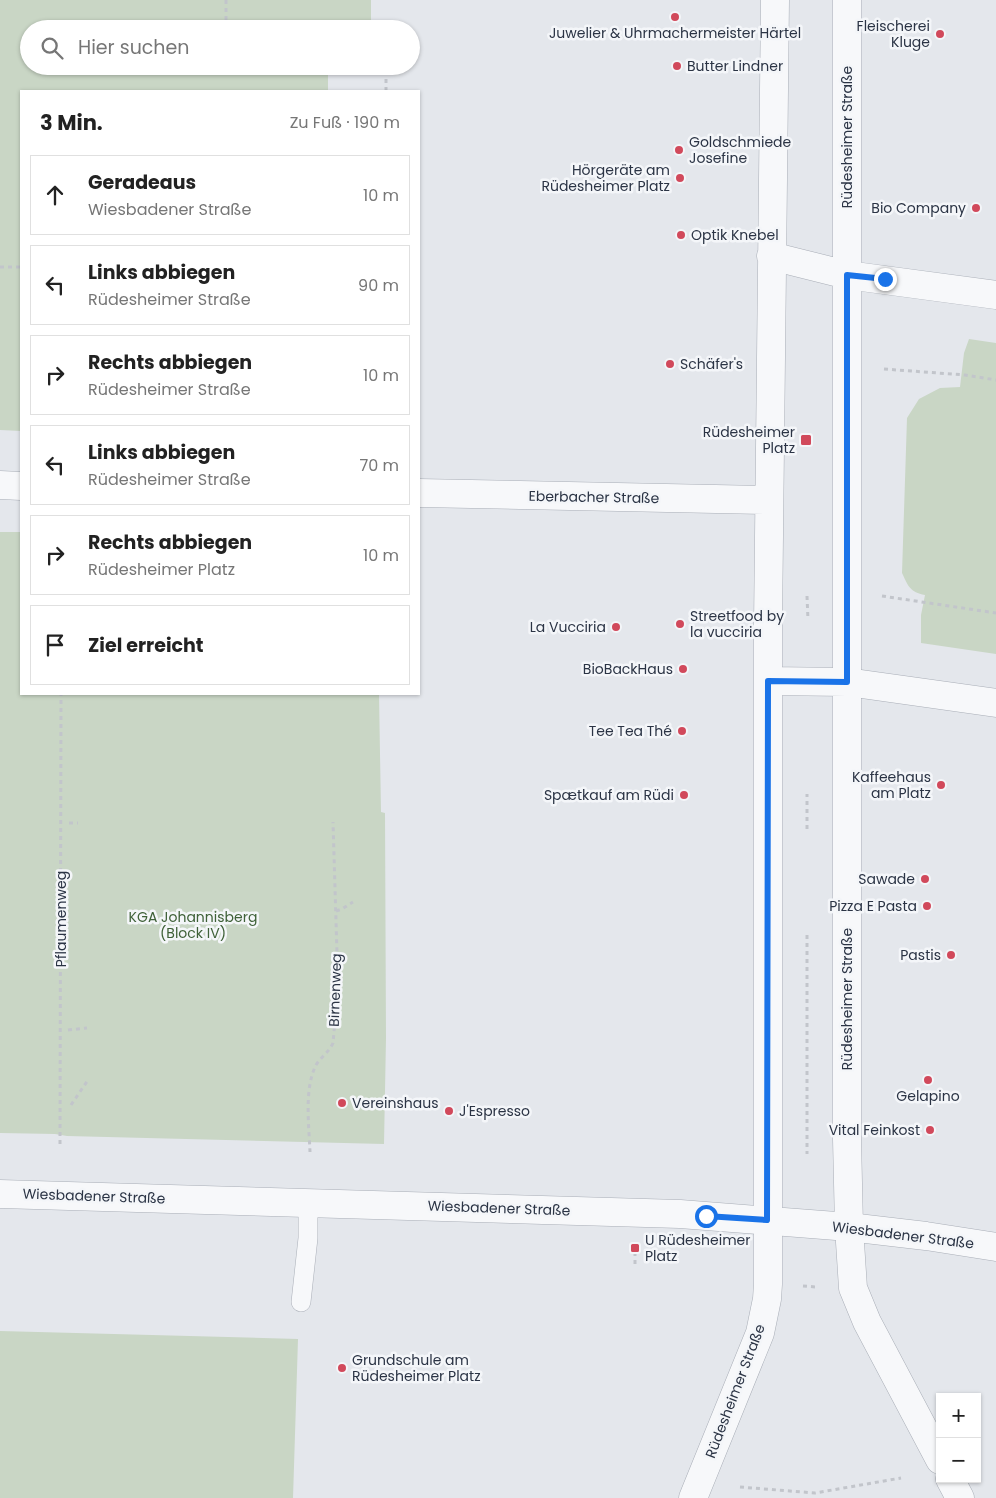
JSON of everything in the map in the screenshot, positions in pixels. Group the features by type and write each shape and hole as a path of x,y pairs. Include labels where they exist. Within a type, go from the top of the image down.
{"street":[{"name":"Rüdesheimer Straße","path":"693,1498 760,1334 768,1292 768,500 775,0"},
{"name":"Rüdesheimer Straße","path":"847,0 847,1139 849,1227 853,1288 867,1322 936,1452"},
{"path":"772,256 847,275 996,295"},
{"path":"0,485 20,486"},
{"name":"Eberbacher Straße","path":"420,493 768,500"},
{"path":"768,681 847,682 996,703"},
{"name":"Wiesbadener Straße","path":"0,1194 680,1214 849,1227 996,1247"},
{"path":"952,1483 960,1498"}],"lane":[{"path":"301,1302 308,1238 308,1203"}],"path":[{"path":"226,0 226,20"},
{"path":"386,75 386,90"},
{"path":"0,267 20,267"},
{"path":"884,369 996,380"},
{"path":"807,596 808,620"},
{"path":"879,596 996,612"},
{"name":"Pflaumenweg","path":"60,1144 61,695"},
{"name":"Birnenweg","path":"310,1152 309,1087 317,1063 329,1051 333,1043 338,986 333,822"},
{"path":"69,823 78,823"},
{"path":"336,911 353,902"},
{"path":"807,931 807,1154"},
{"path":"68,1030 87,1028"},
{"path":"71,1104 88,1080"},
{"path":"635,1248 635,1264"},
{"path":"798,1286 821,1287"},
{"path":"740,1487 815,1493 901,1478"}],"green space":[{"path":"0,0 371,0 371,20 20,20 20,75 328,75 328,90 20,90 20,431 0,430"},
{"path":"969,339 996,343 996,654 921,643 921,615 925,595 910,588 902,573 907,418 919,399 940,388 960,387 964,353"},
{"name":"KGA Johannisberg (Block IV)","path":"0,532 20,532 20,695 379,695 381,812 385,813 386,1038 384,1144 0,1133"},
{"path":"0,1331 298,1339 293,1498 0,1498"}],"place":[{"name":"Juwelier & Uhrmachermeister Härtel","path":"675,17"},
{"name":"Fleischerei Kluge","path":"940,34"},
{"name":"Butter Lindner","path":"677,66"},
{"name":"Goldschmiede Josefine","path":"679,150"},
{"name":"Hörgeräte am Rüdesheimer Platz","path":"680,178"},
{"name":"Bio Company","path":"976,208"},
{"name":"Optik Knebel","path":"681,235"},
{"name":"Schäfer's","path":"670,364"},
{"name":"Rüdesheimer Platz","path":"806,440"},
{"name":"Streetfood by la vucciria","path":"680,624"},
{"name":"La Vucciria","path":"616,627"},
{"name":"BioBackHaus","path":"683,669"},
{"name":"Tee Tea Thé","path":"682,731"},
{"name":"Kaffeehaus am Platz","path":"941,785"},
{"name":"Spætkauf am Rüdi","path":"684,795"},
{"name":"Sawade","path":"925,879"},
{"name":"Pizza E Pasta","path":"927,906"},
{"name":"Pastis","path":"951,955"},
{"name":"Gelapino","path":"928,1080"},
{"name":"Vereinshaus","path":"342,1103"},
{"name":"J'Espresso","path":"449,1111"},
{"name":"Vital Feinkost","path":"930,1130"},
{"name":"U Rüdesheimer Platz","path":"635,1248"},
{"name":"Grundschule am Rüdesheimer Platz","path":"342,1368"}],"route":[{"path":"706,1216 767,1220 768,681 847,682 847,275 885,279"}]}
